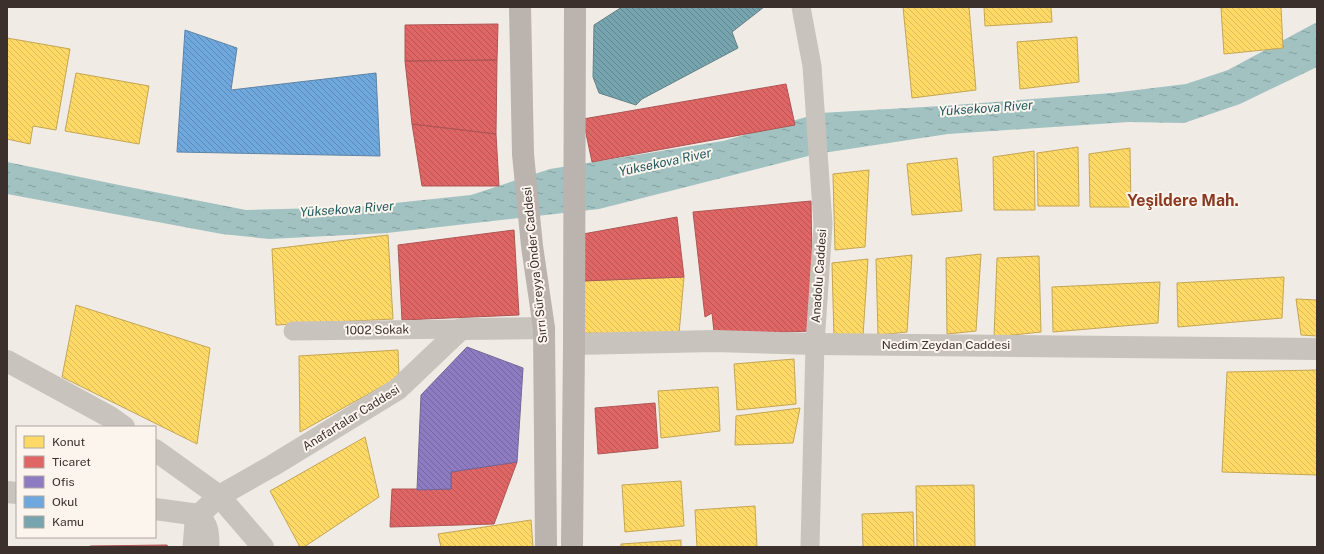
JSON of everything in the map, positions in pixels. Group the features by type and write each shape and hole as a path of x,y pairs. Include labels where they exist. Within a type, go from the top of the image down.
{"main road":[{"name":"Sırrı Süreyya Önder Caddesi","path":"520,7 523,154 532,246 544,328 546,547"},
{"path":"572,547 575,7"}],"street":[{"name":"Anadolu Caddesi","path":"801,7 812,66 823,224 815,344 810,547"},
{"path":"461,329 544,328"},
{"name":"1002 Sokak","path":"293,331 461,329"},
{"name":"Anafartalar Caddesi","path":"199,515 219,496 272,466 398,389 461,329"},
{"name":"Nedim Zeydan Caddesi","path":"574,344 715,341 815,344 1317,349"},
{"path":"7,361 110,417 123,426"},
{"path":"156,451 219,496 263,547"},
{"path":"156,509 199,515 206,520 210,535 210,547"},
{"path":"192,547 194,523 199,515"}],"water":[{"name":"Yüksekova River","path":"1317,22 1317,67 1240,104 1184,123 1129,122 948,134 816,154 599,209 387,233 269,239 222,234 7,194 7,162 246,210 357,207 471,195 550,169 723,141 820,113 941,106 1112,93 1186,84 1228,70"}],"building: Konut":[{"path":"903,7 969,7 976,90 912,98"},
{"path":"984,7 1051,7 1052,22 985,26"},
{"path":"1281,7 1283,48 1224,54 1221,8"},
{"path":"1077,37 1079,82 1020,89 1017,42"},
{"path":"7,38 70,49 56,130 33,126 30,144 7,139"},
{"path":"76,73 149,86 139,144 65,131"},
{"path":"1078,147 1079,206 1038,206 1037,153"},
{"path":"1130,148 1131,207 1090,207 1089,154"},
{"path":"1034,151 1035,210 994,210 993,157"},
{"path":"957,158 962,211 912,215 907,164"},
{"path":"869,170 865,247 835,250 833,174"},
{"path":"388,235 393,319 276,325 272,249"},
{"path":"981,254 976,331 947,334 946,258"},
{"path":"912,255 907,332 878,335 876,259"},
{"path":"1039,256 1041,332 994,337 997,258"},
{"path":"868,259 863,336 834,339 832,263"},
{"path":"684,277 679,334 580,333 582,281"},
{"path":"1284,277 1282,318 1178,327 1177,283"},
{"path":"1160,282 1158,323 1053,332 1052,287"},
{"path":"1296,299 1317,300 1317,336 1301,335"},
{"path":"76,305 210,348 197,444 62,377"},
{"path":"398,350 399,377 300,432 299,356"},
{"path":"794,359 796,404 737,410 734,364"},
{"path":"1317,370 1317,475 1222,472 1227,372"},
{"path":"718,387 720,431 661,438 658,391"},
{"path":"800,408 793,443 735,445 736,416"},
{"path":"365,437 379,497 304,547 300,547 270,491"},
{"path":"681,481 684,526 625,532 622,485"},
{"path":"974,485 975,547 917,547 916,486"},
{"path":"755,506 757,547 697,547 695,510"},
{"path":"913,512 914,547 863,547 862,514"},
{"path":"531,520 533,547 441,547 438,534"},
{"path":"681,540 681,547 621,547 621,544"}],"building: Ticaret":[{"path":"498,24 497,60 405,61 405,25"},
{"path":"497,60 496,134 412,124 405,61"},
{"path":"786,84 795,125 592,162 583,119"},
{"path":"412,124 496,134 499,186 422,186"},
{"path":"811,201 813,331 758,333 715,341 712,313 705,317 693,212"},
{"path":"677,217 684,277 582,281 583,234"},
{"path":"514,230 519,315 402,320 398,245"},
{"path":"655,403 658,448 598,454 595,408"},
{"path":"517,462 494,524 390,527 392,489 451,489 451,472"},
{"path":"167,545 168,547 90,547 90,546"}],"building: Ofis":[{"path":"467,347 523,368 517,462 451,472 451,489 417,490 421,395"}],"building: Okul":[{"path":"185,30 237,48 231,90 376,73 380,156 177,152"}],"building: Kamu":[{"path":"622,7 764,7 732,32 738,48 642,99 636,105 599,93 593,77 594,25"}],"district":[{"name":"Yeşildere Mah.","path":"1183,200"}]}
